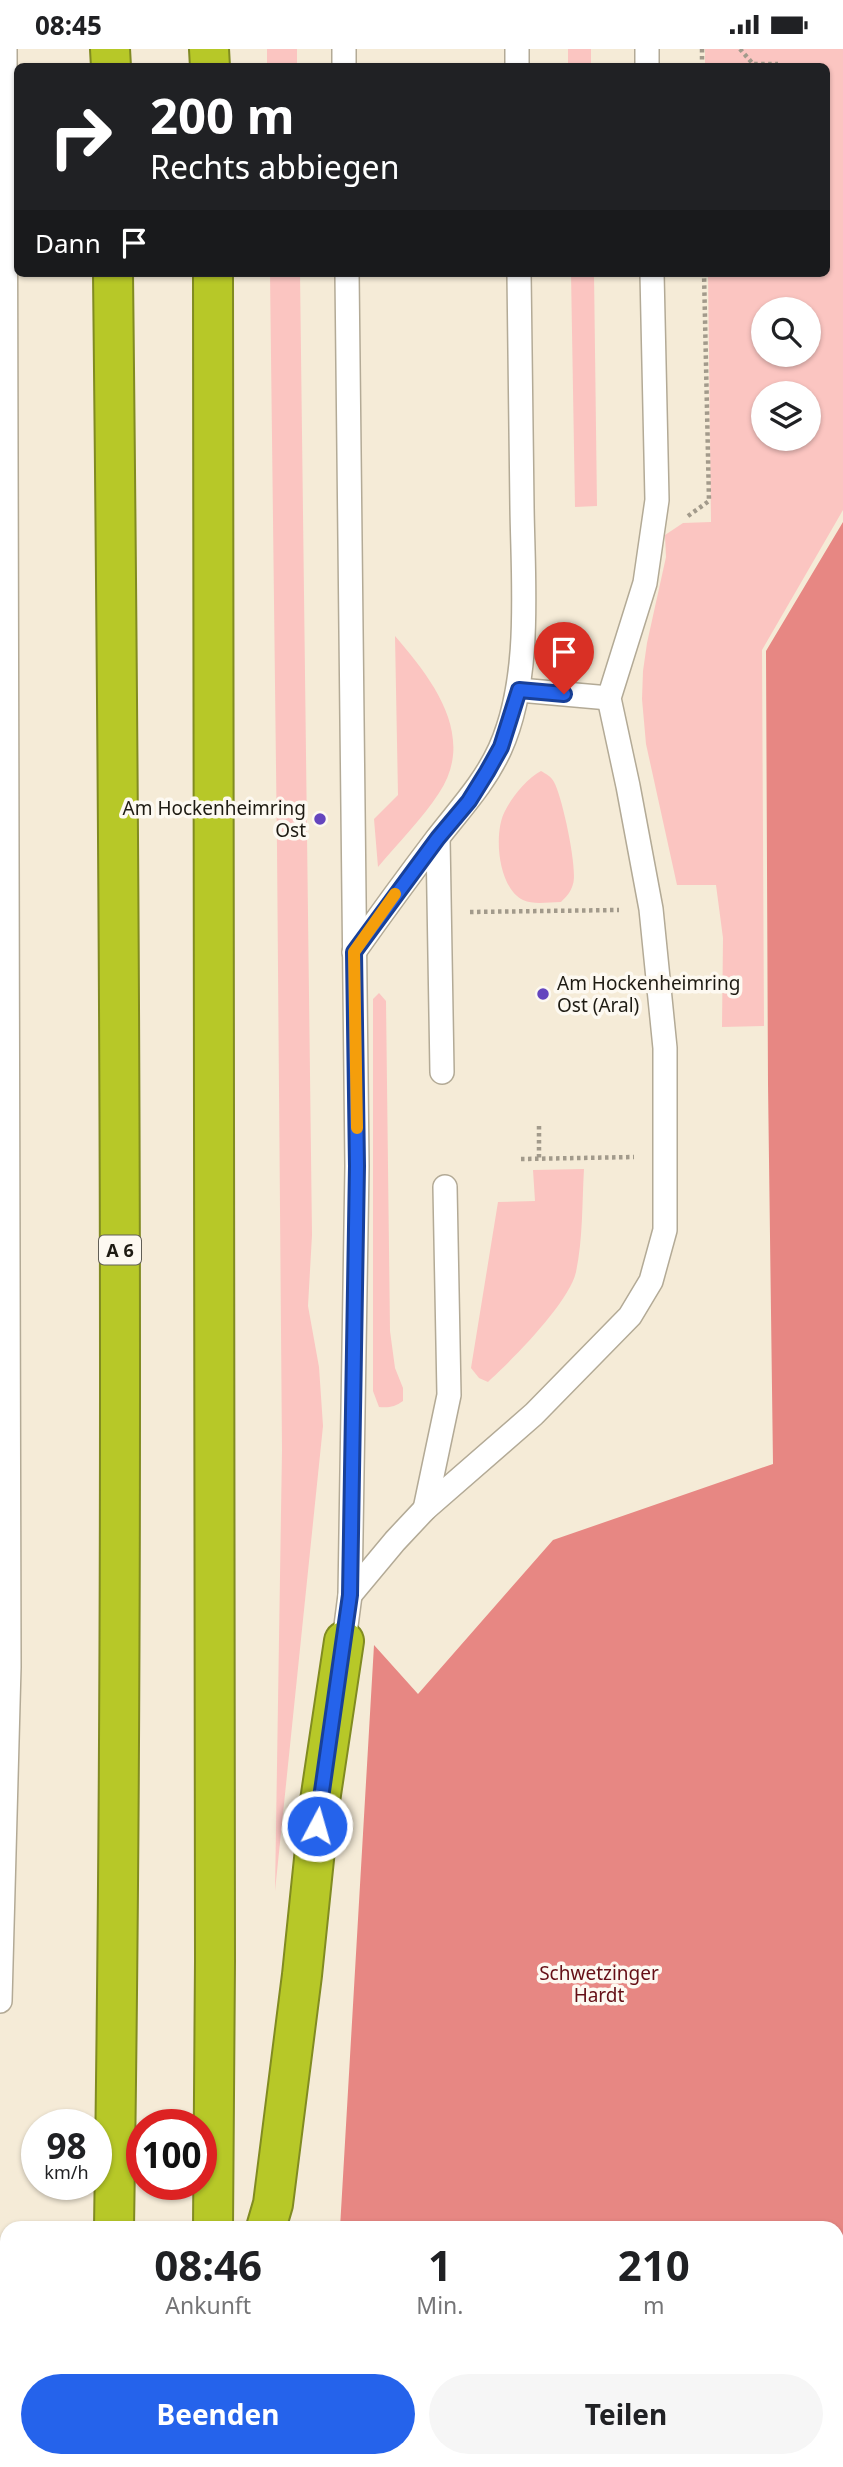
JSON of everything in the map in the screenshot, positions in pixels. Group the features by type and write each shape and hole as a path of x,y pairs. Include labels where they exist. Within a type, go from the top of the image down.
{"highway":[{"name":"A 6","path":"113,277 120,915 121,1597 114,2221"},
{"path":"213,277 213,2221"},
{"path":"268,2221 274,2204 320,1801 344,1641"}],"lane":[{"path":"0,2001 9,1667 5,49"},
{"path":"344,1641 350,1595 357,1179 347,277"},
{"path":"354,952 438,838 469,801 501,747 519,690 523,557 519,277"},
{"path":"350,1595 425,1510 534,1414 630,1316 651,1281 665,1230 667,1156 664,1048 652,909 608,698 645,583 657,500 652,277"},
{"path":"519,690 608,698"},
{"path":"438,838 442,1072"},
{"path":"425,1510 449,1395 445,1187"}],"path":[{"path":"650,544 709,501 704,277"},
{"path":"439,912 652,909"},
{"path":"539,1126 540,1158"},
{"path":"521,1159 667,1156"}],"shaded area":[{"path":"267,49 297,49 297,63 267,63"},
{"path":"568,49 591,49 591,63 568,63"},
{"path":"705,49 843,49 843,510 762,650 764,1026 722,1027 723,938 716,885 677,885 646,744 642,699 643,671 666,557 665,535 683,523 711,522 708,277 830,277 830,63 705,63"},
{"path":"270,277 300,277 312,1235 308,1306 319,1367 323,1426 275,1891 282,1450"},
{"path":"571,277 594,277 597,506 575,507"},
{"path":"395,636 423,671 445,709 452,730 453,750 450,772 439,793 418,822 378,867 374,819 398,795"},
{"path":"541,771 554,782 565,816 571,849 573,884 561,902 536,903 523,900 508,884 500,859 499,833 505,811 520,788"},
{"path":"379,993 386,1001 390,1331 395,1368 403,1388 403,1401 385,1407 379,1407 373,1391 373,999"},
{"path":"584,1169 580,1247 571,1285 551,1315 511,1360 488,1382 479,1378 471,1368 498,1202 535,1201 533,1170"}],"green space":[{"name":"Schwetzinger Hardt","path":"843,522 843,2221 340,2221 374,1645 418,1694 553,1540 773,1464 766,651"}],"slow traffic":[{"path":"357,1128 354,952 395,894"}],"place":[{"name":"Am Hockenheimring Ost","path":"320,819"},
{"name":"Am Hockenheimring Ost (Aral)","path":"543,994"}],"route":[{"path":"317,1826 350,1595 357,1166 354,952 438,838 469,801 501,747 519,690 564,694"}]}
